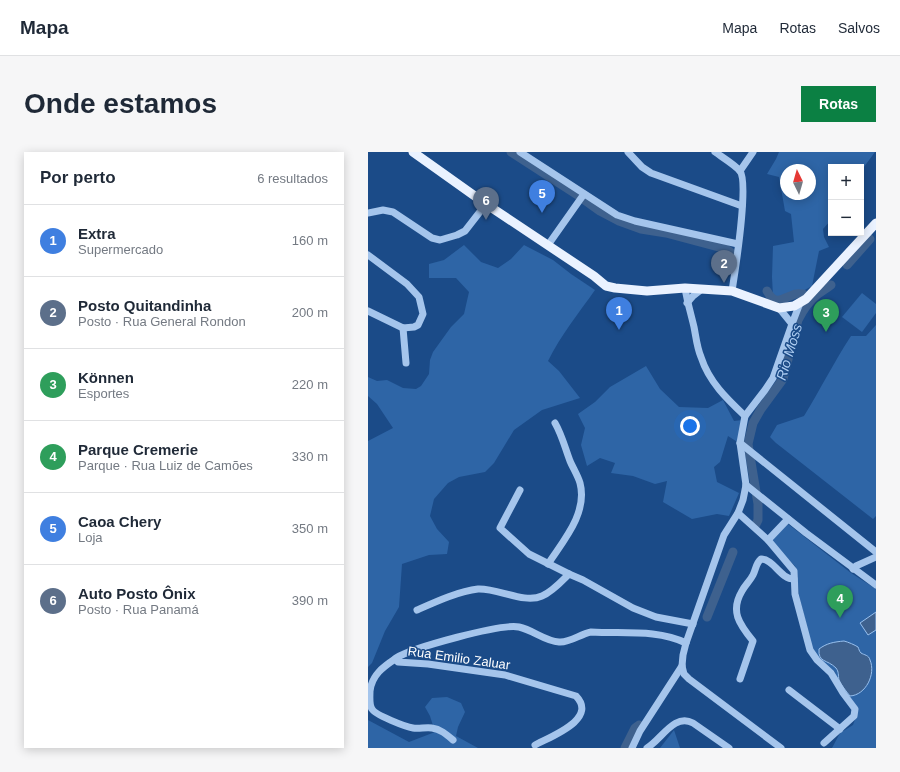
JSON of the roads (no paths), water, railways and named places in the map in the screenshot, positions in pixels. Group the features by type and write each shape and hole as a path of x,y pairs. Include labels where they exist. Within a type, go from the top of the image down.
{"main road":[{"path":"413,152 486,204 594,276 606,286 647,291 683,288"},
{"path":"594,276 623,284 732,291 779,308 794,306 806,299 876,223"}],"street":[{"path":"520,152 616,215 634,221 738,244"},
{"path":"628,152 642,167 651,173 742,206"},
{"path":"715,152 740,171 743,179 742,206 732,291"},
{"path":"740,171 753,152"},
{"path":"548,245 584,194"},
{"path":"368,213 383,210 392,212 432,238 440,240 465,231 486,204"},
{"path":"368,255 408,284 419,297 423,314 418,324 414,327 403,328 368,311"},
{"path":"683,288 700,357 714,384 745,416"},
{"path":"687,303 702,289"},
{"path":"781,748 698,686 684,674 682,666 686,643 724,535 738,513 746,485 740,444 745,416 773,378 800,303"},
{"path":"779,308 792,324"},
{"path":"403,328 406,363"},
{"path":"548,564 579,514 582,496 580,482 556,423"},
{"path":"740,444 876,552"},
{"path":"746,485 788,519 876,585"},
{"path":"520,490 500,528 529,554 583,580 645,613 656,617 693,624"},
{"path":"738,513 768,540 794,571 795,594 810,650 816,660 831,673 855,709 854,716 824,743"},
{"path":"768,540 788,519"},
{"path":"853,569 856,566 876,557"},
{"path":"740,679 753,641 740,623 736,610 737,601 742,590 753,575 758,562 761,559 766,559 788,578 794,579"},
{"path":"417,610 442,600 479,589 537,598 550,591 568,574"},
{"name":"Rua Emilio Zaluar","path":"535,745 562,731 575,722 581,715 583,708 576,696 505,675 428,664 398,662 395,659 398,656 413,651 483,630 509,626 519,627 558,642 572,640 583,634 591,632 660,635 677,638 686,643"},
{"path":"395,659 380,669 373,681 370,695 371,709 374,712 399,724 414,728 431,727 442,731 453,740"},
{"path":"632,748 640,731 682,666"},
{"path":"789,690 840,729"},
{"path":"647,748 676,723 684,720 687,720 729,748"}],"waterway":[{"path":"511,152 600,211 619,221 641,229 666,233 726,249 733,254"},
{"path":"847,265 870,239"},
{"name":"Rio Moss","path":"755,526 758,520 758,504 748,444 753,423 761,409 783,379 800,316 806,306 818,294 831,285"},
{"path":"767,291 770,296 776,300 795,294 803,294"},
{"name":"Rio Moss","path":"707,617 733,552"},
{"name":"Rio Moss","path":"625,748 635,728 639,725"}],"place":[{"name":"Caoa Chery","path":"542,213"},
{"name":"Auto Posto Ônix","path":"486,220"},
{"name":"Posto Quitandinha","path":"724,283"},
{"name":"Extra","path":"619,330"},
{"name":"Können","path":"826,332"},
{"name":"Parque Cremerie","path":"840,618"}]}
